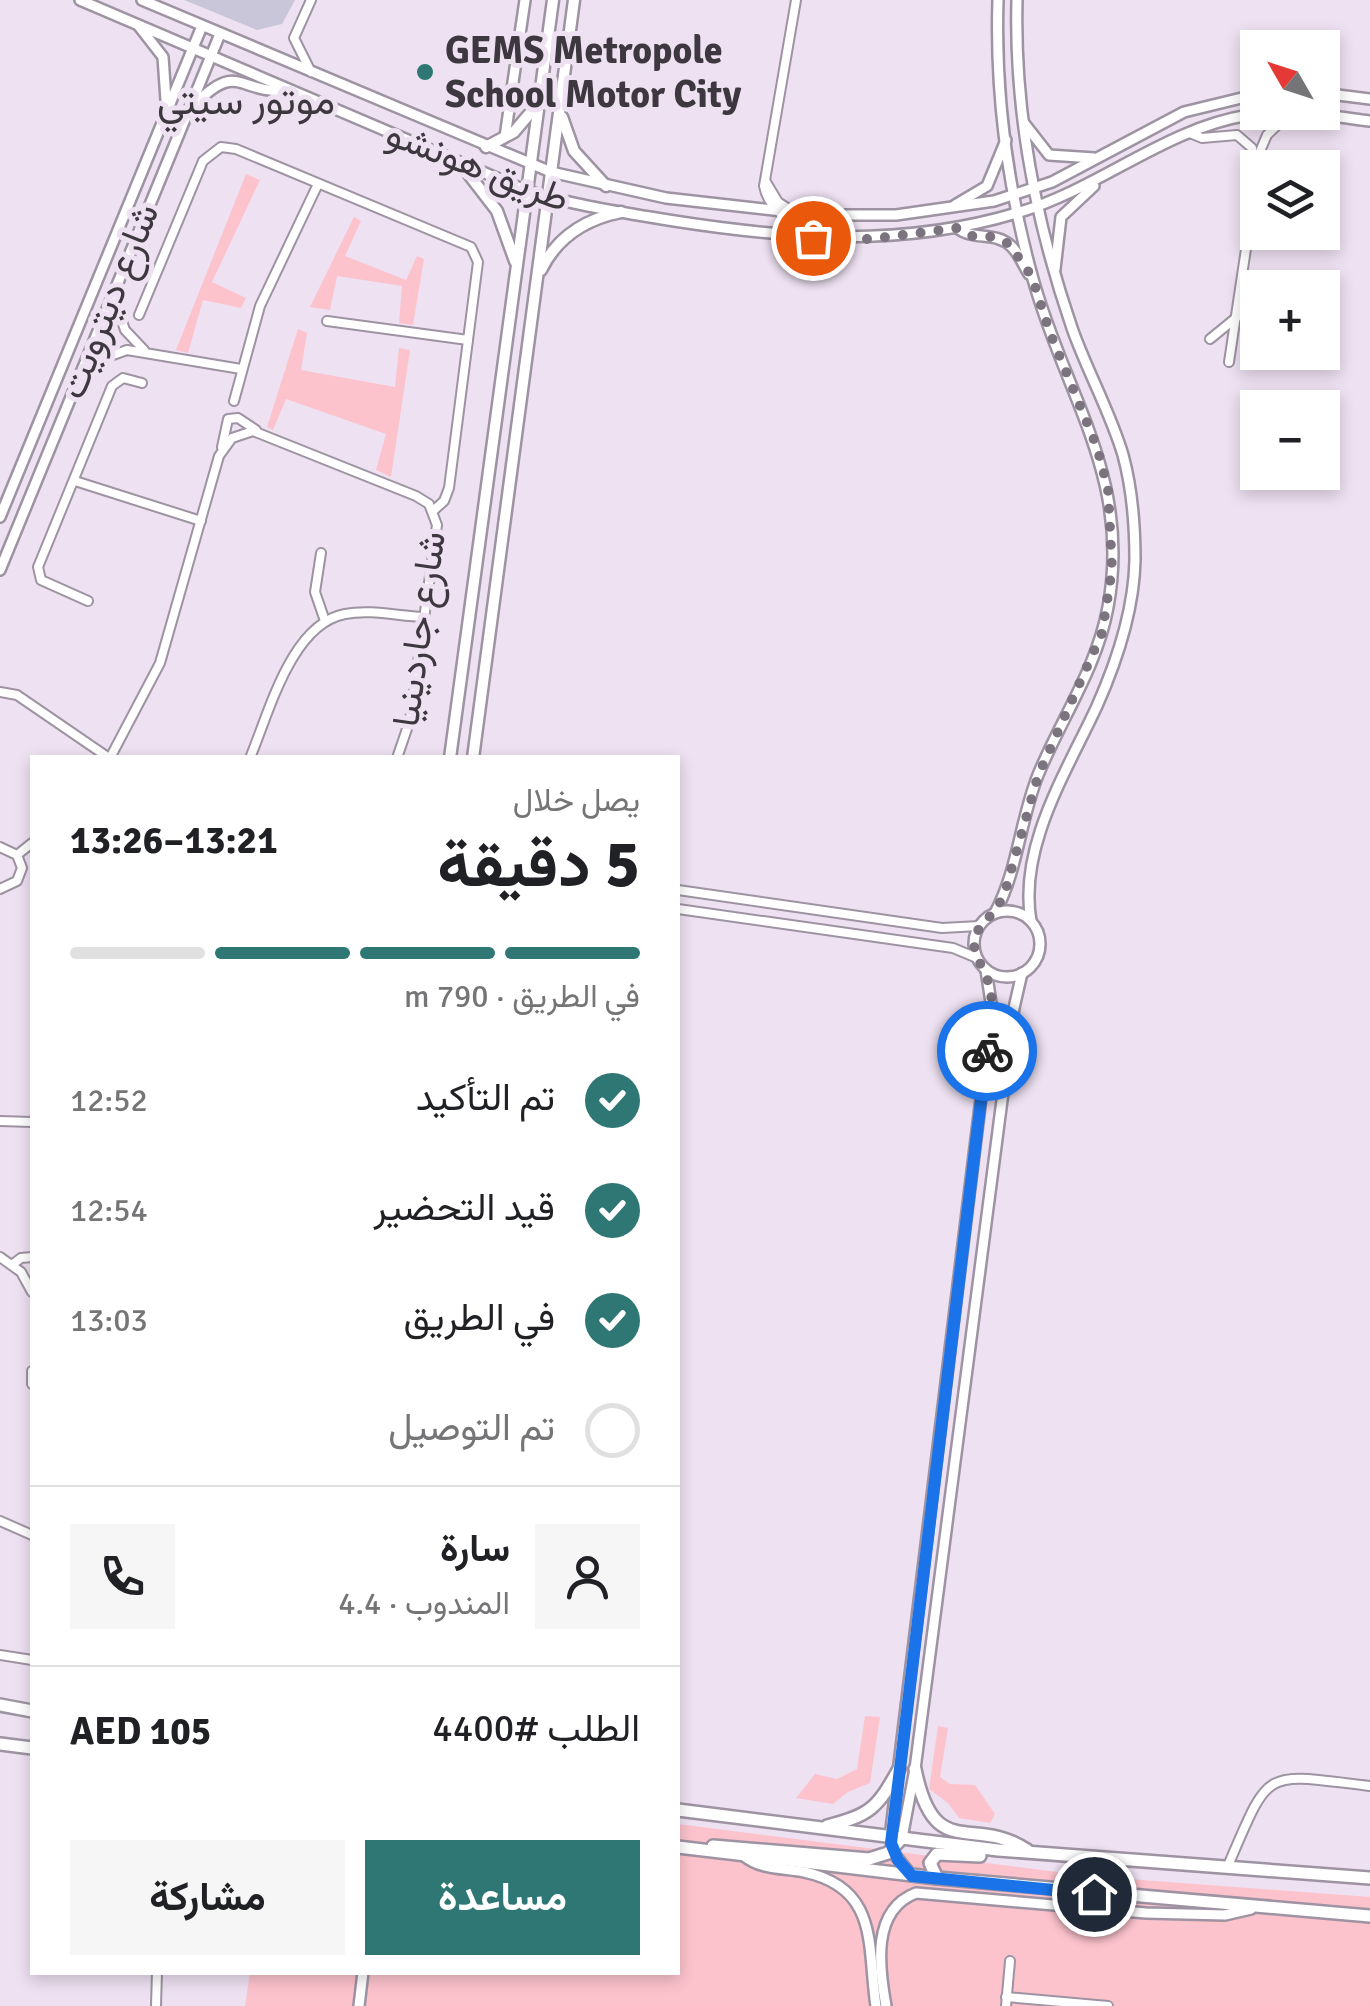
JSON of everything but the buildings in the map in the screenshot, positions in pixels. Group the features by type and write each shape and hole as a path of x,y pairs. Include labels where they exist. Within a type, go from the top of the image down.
{"main road":[{"path":"450,755 553,0"},
{"path":"473,755 574,0"},
{"path":"486,147 522,125 539,100"},
{"path":"560,106 574,151 606,186"},
{"path":"460,164 497,211 516,267"},
{"path":"538,275 552,251 571,232 594,219 621,212"},
{"path":"0,1705 30,1710"},
{"path":"0,1744 30,1748"},
{"path":"818,1828 868,1814 899,1769"},
{"path":"915,1769 924,1804 938,1824 958,1834 1009,1840 1030,1853"},
{"path":"680,1810 895,1841 1370,1878"},
{"path":"683,1848 733,1846 869,1859 895,1841"},
{"path":"683,1848 912,1876 1252,1909 1370,1916"},
{"path":"936,1878 930,1863 937,1854 984,1856 998,1850"}],"street":[{"name":"طريق هونشو","path":"80,0 460,164 548,197 621,212 766,234 834,239 896,237 957,228 1017,213 1106,175"},
{"name":"طريق هونشو","path":"142,0 551,172 666,198 792,211 872,216 952,208 1014,195 1184,112 1240,98"},
{"path":"311,0 294,38 311,72"},
{"path":"506,138 526,0"},
{"path":"796,0 765,180 767,199 797,224 834,239"},
{"path":"998,0 1006,140 1017,213 1050,333 1102,464 1112,528 1111,586 1095,654 1038,776 1009,882 995,913 979,926 974,942 977,958 986,970 997,976 1022,974"},
{"path":"1017,0 1023,123 1036,207 1054,272 1122,452 1135,558 1129,611 1115,660 1043,829 1030,884 1031,921"},
{"path":"137,23 166,64 166,110"},
{"name":"شارع ديترويت","path":"0,517 202,26"},
{"name":"شارع ديترويت","path":"0,570 220,34"},
{"path":"184,116 208,90 222,83 240,81 275,91 292,90"},
{"path":"1340,95 1370,99"},
{"path":"1054,272 1061,217 1106,175 1190,133 1240,118"},
{"path":"1340,118 1370,122"},
{"path":"1023,123 1048,155 1094,158"},
{"path":"1190,133 1202,138 1230,133 1242,138 1252,150"},
{"path":"460,164 473,154 468,139"},
{"path":"952,208 987,186 1006,140"},
{"path":"140,315 203,161 214,150 236,149 471,247 478,262 448,488 444,501 434,510"},
{"path":"765,180 778,202 792,211"},
{"path":"234,401 260,306 318,184"},
{"path":"957,228 972,236 1002,239 1017,253 1032,277"},
{"path":"1229,362 1245,250"},
{"path":"113,294 125,330 147,352"},
{"path":"1210,340 1236,317"},
{"path":"327,321 468,340"},
{"path":"83,366 116,351 147,352 241,369"},
{"path":"88,601 40,580 37,572 112,386 123,378 142,382"},
{"name":"شارع جاردينيا","path":"112,755 160,663 222,449 225,425 231,418 416,496 434,510 437,525 410,720 398,755"},
{"path":"222,449 238,434 260,432"},
{"path":"75,480 201,521"},
{"path":"321,553 315,592 325,621"},
{"path":"251,755 297,650 325,621 351,613 423,618"},
{"path":"0,692 13,693 106,755"},
{"path":"17,855 30,845"},
{"path":"0,847 17,855"},
{"path":"0,889 12,886 20,875 17,855"},
{"path":"680,890 942,928 979,926"},
{"path":"680,909 953,948 977,958"},
{"path":"895,1841 915,1769 976,1325 1014,1008 1022,974 1037,959 1040,949 1037,929 1031,921 1016,912 995,913"},
{"path":"912,1876 895,1841 899,1769 992,1009 986,970"},
{"path":"0,1121 30,1122"},
{"path":"0,1257 13,1264 30,1289"},
{"path":"13,1264 30,1257"},
{"path":"0,1521 30,1533"},
{"path":"0,1655 30,1660"},
{"path":"1227,1868 1259,1796 1274,1782 1297,1777 1370,1786"},
{"path":"744,1856 758,1865 828,1880 850,1896 870,1934 876,2006"},
{"path":"886,2006 882,1958 885,1922 896,1904 916,1893 1146,1913 1226,1915 1252,1909"},
{"path":"1010,1961 1006,2002 1108,2006"},
{"path":"156,1975 156,2006"},
{"path":"358,2006 363,1975"}],"shaded area":[{"path":"246,174 260,180 212,282 246,298 241,308 203,300 188,353 176,350"},
{"path":"354,217 361,221 345,256 406,280 417,256 424,259 413,325 399,323 402,286 337,276 330,310 310,307"},
{"path":"298,329 307,333 301,370 395,387 399,348 410,350 391,477 376,470 386,434 286,399 273,430 267,427"},
{"path":"865,1716 880,1717 870,1783 848,1792 833,1804 796,1798 815,1774 837,1779 857,1769"},
{"path":"938,1726 948,1728 940,1777 950,1784 975,1785 995,1814 990,1823 959,1818 948,1803 929,1789"},
{"path":"680,1824 1089,1876 1370,1897 1370,2006 245,2006 250,1975 680,1975"}],"way so far":[{"path":"813,238 872,239 957,228 965,234 995,237 1009,244 1032,277 1050,333 1097,447 1108,489 1112,569 1102,633 1038,776 1005,892 995,913 979,926 974,942 992,990 987,1051"}],"place":[{"name":"GEMS Metropole School Motor City","path":"425,72"}],"district":[{"name":"موتور سيتي","path":"246,101"}],"route":[{"path":"987,1051 890,1836 898,1860 912,1876 1094,1894"}]}
